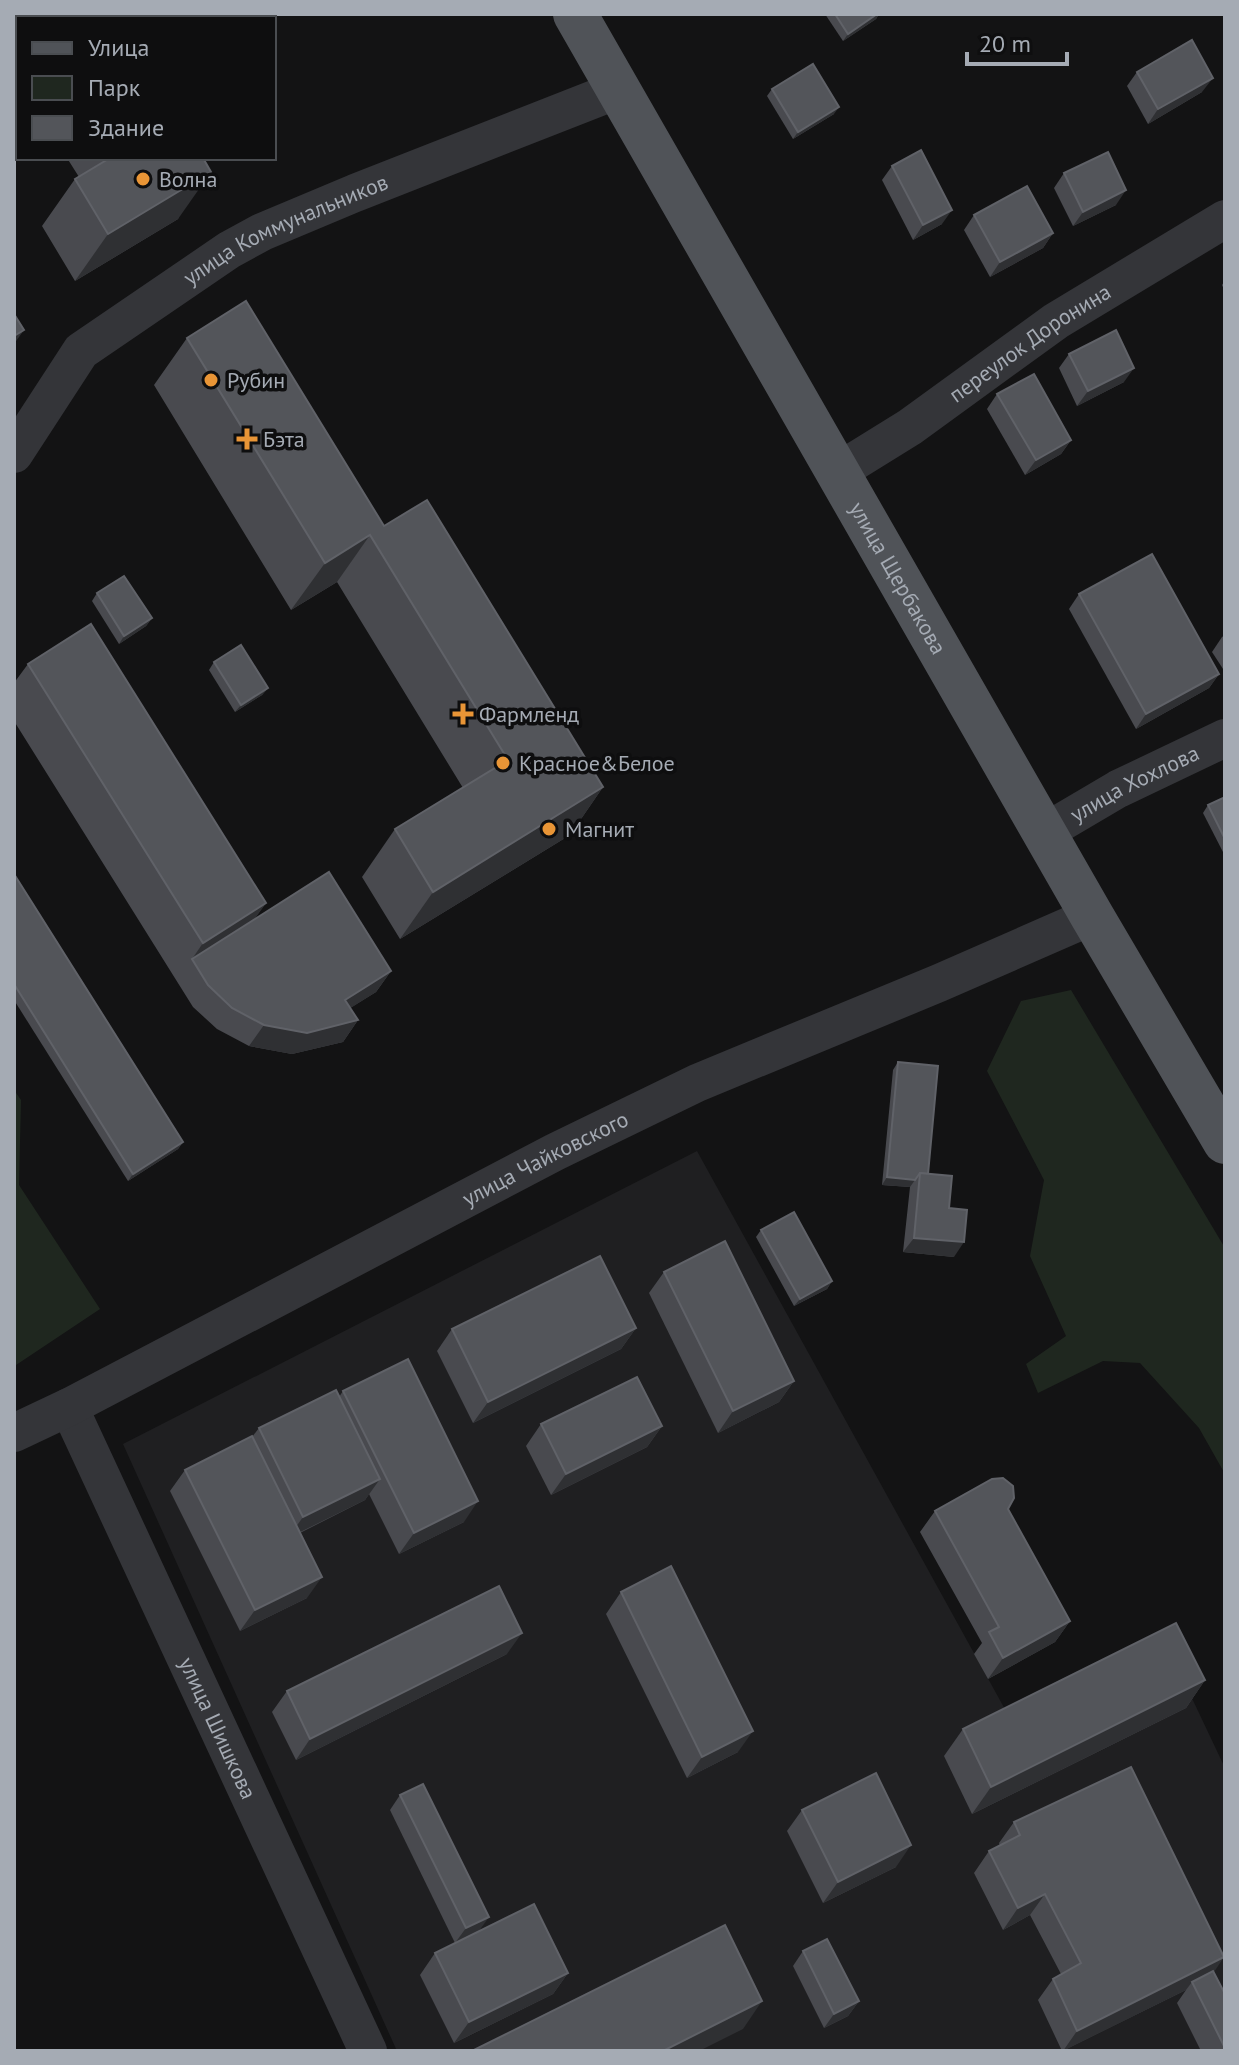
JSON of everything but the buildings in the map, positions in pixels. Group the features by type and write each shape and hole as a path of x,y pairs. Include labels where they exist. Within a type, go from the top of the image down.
{"main road":[{"name":"улица Щербакова","path":"575,14 1225,1142"}],"street":[{"name":"улица Коммунальников","path":"14,454 81,351 229,250 262,232 355,193 620,89"},
{"name":"переулок Доронина","path":"839,471 910,427 1056,321 1225,219"},
{"name":"улица Хохлова","path":"1045,832 1118,789 1225,738"},
{"name":"улица Чайковского","path":"14,1433 555,1152 683,1090 1092,916"},
{"name":"улица Шишкова","path":"69,1407 368,2051"}],"shaded area":[{"path":"697,1151 1012,1722 1172,1656 1225,1768 1225,2051 397,2051 123,1444"}],"green space":[{"path":"1071,990 1225,1248 1225,1474 1199,1428 1140,1363 1103,1361 1038,1393 1026,1364 1066,1336 1030,1256 1044,1180 987,1071 1021,1001"},
{"path":"14,1090 21,1100 19,1185 100,1309 16,1365"}],"place":[{"name":"Волна","path":"143,179"},
{"name":"Рубин","path":"211,380"},
{"name":"Бэта","path":"247,439"},
{"name":"Фармленд","path":"463,714"},
{"name":"Красное&Белое","path":"503,763"},
{"name":"Магнит","path":"549,829"}]}
